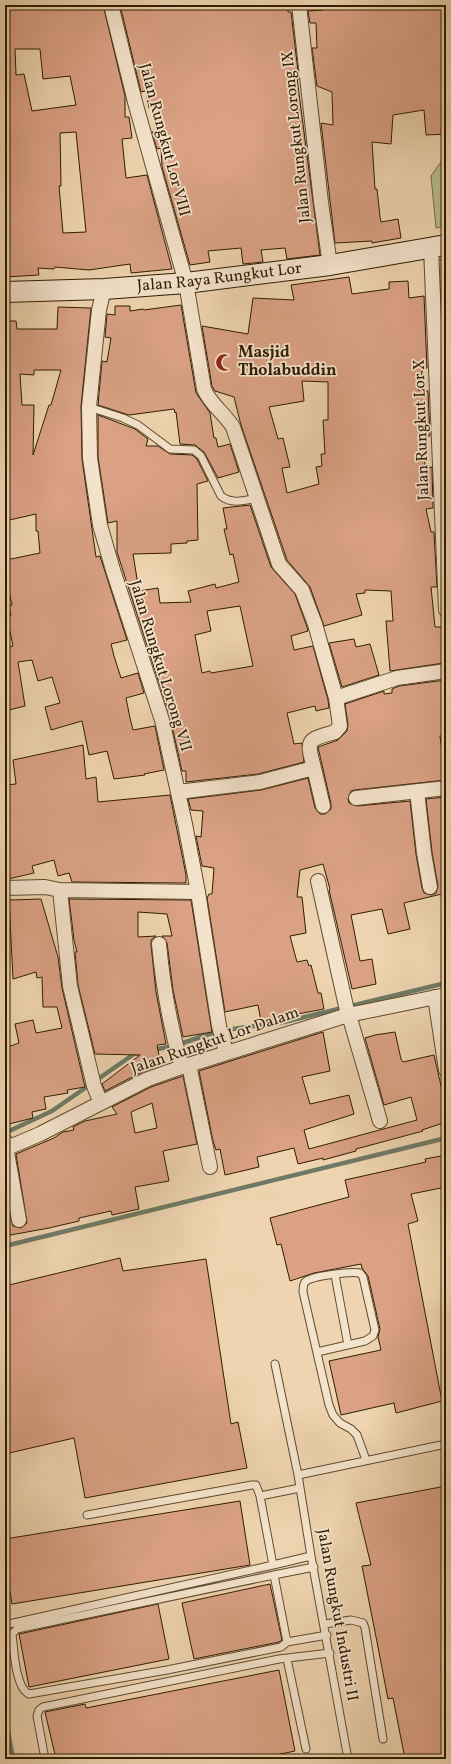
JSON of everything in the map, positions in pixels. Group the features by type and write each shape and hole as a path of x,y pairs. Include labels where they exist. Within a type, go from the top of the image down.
{"main road":[{"name":"Jalan Raya Rungkut Lor","path":"5,292 104,289 186,283 330,265 439,246"}],"street":[{"name":"Jalan Rungkut Lor VIII","path":"111,5 135,102 186,283 204,389 209,400 227,418 233,427 279,564 302,590 306,598 336,698 340,726 335,732 313,738 309,743 309,750 314,768"},
{"name":"Jalan Rungkut Lorong IX","path":"299,5 321,202 330,265"},
{"name":"Jalan Rungkut Lor X","path":"439,246 446,610"},
{"name":"Jalan Rungkut Lorong VII","path":"104,289 98,310 89,407 90,458 100,525 113,570 162,720 198,892 221,1031 226,1052"},
{"path":"336,698 398,678 446,670"},
{"path":"178,792 260,782 314,768 323,806"},
{"path":"356,798 446,788"},
{"path":"417,791 424,853 430,887"},
{"path":"318,881 347,1010 380,1121"},
{"path":"5,888 45,887 60,890 198,892"},
{"path":"60,890 70,986 93,1083 101,1103"},
{"path":"159,944 162,976 176,1047 186,1066 210,1167"},
{"path":"440,996 446,1070"},
{"name":"Jalan Rungkut Lor Dalam","path":"6,1146 40,1134 148,1079 347,1010 440,996"},
{"path":"6,1146 19,1220"}],"lane":[{"path":"89,407 131,422 160,440 170,449 194,450 200,456 221,496 226,500 239,501 258,498"},
{"path":"317,1352 348,1345 373,1336 375,1330 362,1274 354,1272 312,1279 305,1283 302,1288 317,1352 333,1415 340,1423 358,1435 366,1460"},
{"path":"335,1275 348,1345"},
{"name":"Jalan Rungkut Industri II","path":"275,1364 298,1475 311,1556 325,1624 348,1759"},
{"path":"298,1475 446,1444"},
{"path":"87,1514 256,1485 260,1496 274,1565"},
{"path":"260,1496 300,1488"},
{"path":"9,1624 311,1556"},
{"path":"314,1567 13,1631 12,1634 20,1683 24,1692 29,1694 272,1650 284,1646 287,1642 327,1635"},
{"path":"274,1575 287,1642"},
{"path":"325,1624 355,1620 362,1623 365,1628 383,1739"},
{"path":"45,1759 37,1716 39,1710 43,1707 287,1659 330,1653"},
{"path":"287,1659 306,1749"}],"green space":[{"path":"446,155 446,226 436,228 431,176"},
{"path":"446,258 446,338 442,335 438,260"}],"building":[{"path":"5,5 103,5 125,96 125,117 129,117 132,138 122,139 126,178 147,175 172,269 131,273 130,264 89,270 55,267 54,269 38,268 39,275 5,277","holes":["15,49 40,49 43,79 70,76 76,105 32,111 24,74 16,75","76,132 86,232 63,233 59,186 61,186 60,133"]},
{"path":"120,5 288,5 288,12 291,12 299,79 297,78 320,255 287,259 285,248 261,250 263,262 243,264 241,248 208,251 210,262 190,265 162,167 161,148 157,149 152,132 156,131 152,107 149,108 146,91 141,92"},
{"path":"323,5 445,5 446,134 426,135 424,110 393,115 391,144 372,142 375,189 377,189 381,222 398,219 401,238 372,243 372,241 335,243 321,123 333,125 332,92 317,86 312,48 317,48 316,23 310,23 308,11 323,10"},
{"path":"349,277 352,294 389,289 389,282 408,281 409,298 424,296 427,368 423,368 418,390 428,391 430,436 424,436 425,468 432,467 433,508 426,509 431,532 434,532 437,587 431,587 435,627 442,627 444,663 390,671 386,621 393,621 391,591 365,590 365,593 356,594 362,615 324,626 310,587 287,560 241,425 234,397 215,391 212,386 202,326 248,334 253,298 294,300 291,285","holes":["302,381 328,382 328,420 323,420 325,454 321,454 322,466 316,467 319,484 287,493 282,468 290,467 283,438 278,439 269,407 304,401"]},
{"path":"181,305 196,393 210,413 214,438 216,438 218,447 230,444 239,472 218,478 204,452 195,445 180,444 176,412 175,413 174,409 129,415 98,405 102,361 107,362 111,338 105,337 107,314 115,315 115,306 130,306 130,311"},
{"path":"58,307 91,308 81,406 82,459 96,557 100,556 127,640 111,644 114,656 121,678 138,673 144,693 126,698 133,730 155,726 164,770 144,774 145,775 114,779 107,751 89,755 82,721 51,730 45,707 60,703 52,677 38,681 32,660 18,662 25,706 5,711 5,648 13,646 7,617 11,616 9,606 12,605 5,576 10,575 6,560 40,553 38,531 36,531 36,514 5,521 5,380 7,380 5,321 16,321 17,329 57,329","holes":["34,370 61,370 51,405 49,405 33,455 34,405 22,405 20,374 34,375"]},
{"path":"98,415 135,429 148,439 146,446 158,446 170,454 192,455 197,459 208,481 197,484 198,540 187,541 187,543 171,544 171,553 133,554 139,591 158,588 160,603 191,602 188,591 215,584 216,588 239,582 233,554 230,555 224,529 227,529 223,508 250,505 271,567 295,594 307,627 308,631 291,636 294,650 313,646 328,700 329,708 316,711 315,706 287,713 294,744 302,743 304,762 258,774 186,782 186,771 182,771 170,717 117,552 117,521 108,523 98,457","holes":["240,606 253,666 211,673 210,671 202,673 195,635 211,631 207,611"]},
{"path":"354,639 356,647 370,644 379,675 342,687 329,643"},
{"path":"446,680 446,734 440,736 446,780 355,790 351,791 348,799 349,803 357,806 410,801 416,854 422,888 424,893 431,895 436,893 438,886 432,852 426,799 446,797 446,832 443,833 446,862 443,863 446,879 446,893 404,903 410,929 388,934 382,909 351,915 360,961 372,959 376,984 352,989 323,864 300,870 297,897 302,897 306,933 290,936 297,962 307,960 309,966 311,965 318,993 321,993 324,1009 261,1021 258,1005 225,1012 207,898 209,894 212,894 214,868 202,866 196,836 201,837 203,811 191,810 188,799 261,790 308,778 315,808 320,814 325,814 331,809 331,804 318,747 338,740 347,731 348,725 345,704 384,691 384,694 392,693 392,689 399,686"},
{"path":"83,745 86,779 96,777 98,802 170,795 186,875 186,883 72,882 69,873 58,876 54,860 32,866 34,873 8,879 8,870 5,870 5,785 16,784 13,760"},
{"path":"41,899 58,957 62,988 85,1087 67,1090 68,1093 44,1097 46,1109 32,1112 33,1118 5,1125 5,1048 19,1043 15,1024 33,1020 36,1033 62,1028 57,1007 43,1007 42,977 37,978 36,972 13,979 9,900"},
{"path":"69,899 191,900 212,1032 183,1037 173,990 167,943 162,936 172,936 167,914 138,912 138,937 156,936 151,940 151,945 156,992 166,1044 157,1045 161,1065 144,1071 105,1091 102,1084 140,1055 95,1054 78,985 75,952 77,952"},
{"path":"323,1032 330,1071 302,1077 310,1104 349,1095 354,1114 304,1130 309,1149 417,1120 411,1097 384,1105 365,1038 375,1035 395,1032 403,1062 434,1055 442,1090 446,1089 446,1122 422,1130 423,1131 356,1149 356,1151 323,1160 323,1158 298,1164 294,1148 257,1157 259,1167 225,1175 220,1149 216,1150 213,1141 199,1071"},
{"path":"183,1076 197,1144 163,1151 169,1181 135,1187 139,1209 112,1215 111,1211 79,1218 79,1221 5,1236 5,1205 8,1204 13,1226 21,1228 27,1223 16,1154 54,1138 63,1132 74,1130 73,1127 85,1121 117,1114 112,1107 151,1087","holes":["152,1103 157,1128 135,1133 131,1112"]},
{"path":"446,1155 446,1187 411,1194 418,1221 408,1224 442,1401 396,1413 394,1403 341,1415 329,1361 381,1350 378,1337 380,1329 368,1276 361,1264 314,1273 290,1281 281,1244 277,1245 270,1218 349,1197 345,1180 426,1162 425,1159"},
{"path":"120,1258 123,1271 206,1259 231,1424 238,1422 247,1468 85,1498 74,1438 5,1454 5,1286"},
{"path":"446,1486 446,1753 417,1759 405,1759 393,1698 388,1699 362,1566 371,1565 356,1503"},
{"path":"240,1501 250,1565 12,1604 5,1563 5,1539"},
{"path":"270,1584 282,1640 279,1642 194,1659 182,1603"},
{"path":"158,1604 169,1659 29,1687 19,1634"},
{"path":"279,1670 295,1751 257,1759 56,1759 45,1712 85,1704 86,1708"}],"waterway":[{"path":"152,1050 174,1046 218,1031 284,1022 446,983"},
{"path":"5,1133 52,1111 134,1054 139,1053"},
{"path":"5,1246 446,1138"},
{"path":"5,1716 13,1759"}],"place":[{"name":"Masjid Tholabuddin","path":"225,362"}]}
